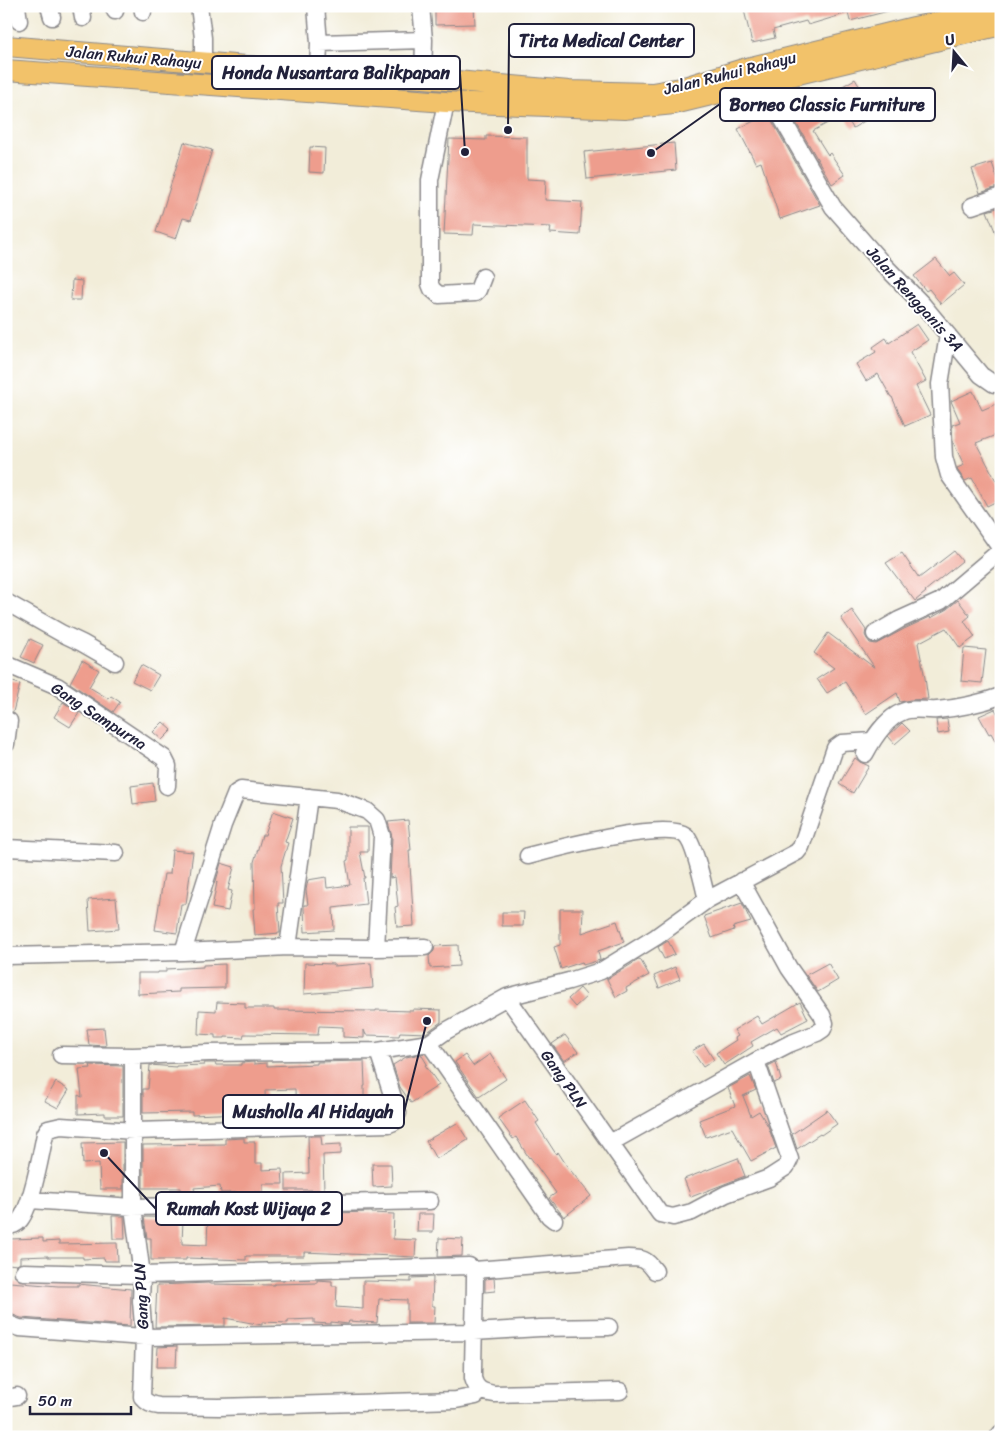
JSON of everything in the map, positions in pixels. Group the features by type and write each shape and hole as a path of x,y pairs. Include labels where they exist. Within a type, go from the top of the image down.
{"main road":[{"name":"Jalan Ruhui Rahayu","path":"6,46 569,91 652,93 681,88 743,69 914,27 1001,9"},
{"name":"Jalan Ruhui Rahayu","path":"6,70 446,102 640,108 674,104 1001,25"},
{"path":"422,78 422,100"}],"street":[{"path":"199,6 203,38 203,63"},
{"path":"316,6 319,43 318,72"},
{"path":"421,6 424,40 422,78"},
{"path":"319,43 424,40"},
{"name":"Jalan Rengganis 3A","path":"761,82 833,207 882,263 923,305 981,375 994,384 1001,384"},
{"path":"446,102 430,180 430,284 432,289 439,295 475,293 483,277"},
{"path":"972,206 1001,196"},
{"path":"875,634 941,600 1001,549 949,474 944,457 940,384 948,335"},
{"path":"6,602 61,633 82,642 115,662"},
{"name":"Gang Sampurna","path":"6,664 57,686 164,758 168,766 167,786"},
{"path":"61,1055 133,1056 378,1051 429,1043 446,1031 507,997 602,971 656,937 708,900 797,852 801,847 837,746 842,743 868,748 886,724 904,711 951,708 1001,696"},
{"path":"6,744 9,721"},
{"path":"183,952 223,825 236,793 244,790 337,800 367,812 377,820 382,836 376,948"},
{"path":"288,946 309,797"},
{"path":"528,856 587,841 629,834 677,832 686,835 691,844 708,900"},
{"path":"6,848 116,853"},
{"path":"610,1143 756,1061 823,1029 825,1023 822,1015 789,968 741,881"},
{"path":"6,956 183,952 288,946 376,948 425,946"},
{"name":"Gang PLN","path":"507,997 660,1214 666,1217 682,1216 692,1212 726,1194 769,1178 786,1167 790,1159 756,1061"},
{"path":"429,1043 549,1216 554,1220"},
{"path":"6,1226 19,1222 30,1200 45,1134 48,1129 61,1126 134,1131 388,1124 394,1122 398,1113 378,1051"},
{"name":"Gang PLN","path":"6,1323 19,1328 144,1337 141,1301 142,1275 132,1207 133,1056"},
{"path":"30,1200 132,1207 430,1201"},
{"path":"23,1272 142,1275 465,1266 474,1270 628,1258 643,1259 655,1271"},
{"path":"474,1270 473,1378 475,1385 481,1390 494,1394 620,1391"},
{"path":"481,1390 476,1396 456,1400 219,1407 151,1405 142,1397 144,1337 473,1332 540,1328 609,1327"},
{"path":"998,1437 1001,1433"}],"building":[{"path":"435,6 474,6 475,24 435,25"},
{"path":"743,6 892,6 892,10 850,21 848,13 808,25 806,21 773,30 775,38 752,43"},
{"path":"855,79 876,114 853,128 844,114 813,131 828,155 830,153 845,175 832,184 788,109 823,88 827,95"},
{"path":"768,114 820,205 780,219 761,162 756,164 738,129"},
{"path":"486,136 527,137 527,179 546,180 545,200 582,202 580,235 550,233 551,227 474,224 473,235 444,234 449,139 486,140"},
{"path":"184,142 212,150 191,220 183,218 176,239 156,232"},
{"path":"674,143 676,170 587,179 584,152"},
{"path":"310,147 325,148 324,173 309,172"},
{"path":"992,163 1000,186 980,193 972,169"},
{"path":"1001,207 1001,244 1000,244 987,211"},
{"path":"936,259 950,276 954,273 964,285 941,304 929,289 926,291 914,276"},
{"path":"72,280 82,281 81,300 71,300"},
{"path":"917,324 928,340 910,352 926,381 916,386 930,415 905,426 892,397 878,374 866,381 856,364 876,352 873,347 886,338 889,343"},
{"path":"973,391 982,410 1001,402 1001,433 976,443 1001,490 1001,499 987,506 972,478 965,481 958,471 957,468 964,465 953,442 952,425 960,422 951,401"},
{"path":"954,551 962,561 915,601 886,563 902,553 919,578"},
{"path":"958,600 970,616 964,621 975,637 960,648 946,628 918,643 928,699 900,702 897,693 866,714 845,682 827,693 817,679 834,668 814,653 828,633 875,668 841,618 852,610 866,630 865,635 867,639 870,643 876,644 904,629 931,618"},
{"path":"30,639 43,645 34,663 21,657"},
{"path":"964,648 986,650 982,683 961,681"},
{"path":"82,660 99,670 89,687 109,699 111,696 120,702 113,712 70,683"},
{"path":"141,665 159,675 150,690 132,681"},
{"path":"9,681 20,684 13,712 6,712 6,687"},
{"path":"63,702 79,713 70,727 54,717"},
{"path":"995,709 1001,720 1001,751 979,716"},
{"path":"947,719 949,732 938,734 936,720"},
{"path":"163,722 172,730 162,740 153,732"},
{"path":"902,723 910,731 895,744 888,736"},
{"path":"855,758 869,766 853,793 839,784"},
{"path":"153,783 155,801 133,804 131,786"},
{"path":"273,811 293,818 285,842 288,843 281,866 283,903 278,903 280,933 255,935 253,909 255,909 254,862 262,835 265,835"},
{"path":"408,820 414,926 397,927 395,907 398,906 395,877 390,878 392,837 388,822"},
{"path":"348,827 368,827 368,852 360,852 365,878 363,878 366,904 333,908 334,930 305,932 304,905 308,905 306,890 308,880 326,877 327,888 350,885 346,861 348,860"},
{"path":"172,850 193,852 186,904 181,904 177,933 155,930 164,874 170,874"},
{"path":"221,863 234,867 228,890 232,891 228,911 212,908"},
{"path":"116,898 119,929 90,931 88,900"},
{"path":"742,903 751,922 733,927 734,930 712,938 704,916"},
{"path":"560,909 583,909 582,933 617,921 624,942 598,951 600,960 583,965 582,962 561,969 554,947 560,945"},
{"path":"502,912 524,912 523,926 502,926"},
{"path":"668,941 675,954 664,959 658,947"},
{"path":"458,945 459,966 430,968 429,956 434,951 435,946"},
{"path":"640,959 649,975 626,988 627,991 616,997 607,979"},
{"path":"305,963 334,964 334,966 371,963 373,988 304,994"},
{"path":"828,963 838,980 818,992 806,975"},
{"path":"225,964 225,988 179,989 179,992 138,994 138,973 158,973 166,972 166,969"},
{"path":"675,967 680,979 659,988 654,976"},
{"path":"580,988 587,996 575,1007 568,999"},
{"path":"217,1002 245,1003 245,1008 274,1008 274,1010 441,1010 441,1022 426,1033 400,1032 399,1036 366,1035 364,1030 364,1038 343,1037 343,1027 319,1026 318,1035 244,1034 243,1038 215,1038 215,1035 198,1034 199,1010 216,1011"},
{"path":"800,1002 808,1019 781,1033 777,1027 751,1042 753,1046 724,1065 716,1053 736,1040 735,1038 738,1036 734,1030 757,1016 762,1024"},
{"path":"104,1028 106,1046 89,1045 87,1029"},
{"path":"565,1035 578,1052 564,1061 552,1044"},
{"path":"704,1044 714,1060 703,1067 692,1051"},
{"path":"421,1054 427,1064 425,1065 439,1085 411,1103 400,1087 393,1065 406,1057"},
{"path":"490,1054 506,1079 479,1097 455,1062 465,1055 473,1066"},
{"path":"364,1061 364,1102 333,1103 333,1113 316,1114 316,1116 296,1116 295,1089 265,1090 266,1116 241,1116 241,1113 192,1115 192,1112 143,1113 143,1089 148,1089 150,1065 176,1067 204,1065 204,1063 241,1065 241,1063 254,1062 254,1064 267,1063 267,1066"},
{"path":"776,1062 781,1080 774,1083 768,1066"},
{"path":"90,1065 123,1066 123,1116 105,1116 105,1113 78,1114 78,1095 82,1097 79,1069 91,1068"},
{"path":"750,1076 756,1090 743,1096 751,1116 759,1111 768,1126 776,1148 751,1161 732,1128 706,1137 699,1120 735,1106 728,1088"},
{"path":"56,1082 69,1090 58,1108 45,1101"},
{"path":"525,1100 539,1121 536,1123 556,1154 558,1152 591,1196 564,1217 549,1198 556,1193 529,1158 516,1137 513,1139 498,1118"},
{"path":"827,1110 837,1124 797,1149 792,1134"},
{"path":"457,1123 468,1140 436,1159 426,1141"},
{"path":"308,1136 321,1136 322,1145 341,1144 341,1154 323,1155 324,1190 286,1190 286,1174 309,1173"},
{"path":"244,1138 244,1142 255,1142 255,1163 262,1163 262,1170 282,1169 283,1184 263,1184 263,1192 221,1193 220,1186 194,1188 195,1193 181,1193 181,1188 143,1188 143,1145 225,1144 225,1139"},
{"path":"123,1142 123,1189 100,1189 99,1163 83,1164 82,1143"},
{"path":"738,1158 745,1176 691,1197 684,1179"},
{"path":"372,1164 391,1164 392,1186 373,1187"},
{"path":"372,1212 394,1214 393,1239 416,1240 415,1257 304,1252 304,1256 246,1256 246,1260 186,1258 186,1260 151,1260 151,1238 147,1238 144,1217 183,1218 182,1244 207,1245 208,1215 287,1215 287,1218 329,1219 329,1213"},
{"path":"418,1214 434,1214 433,1232 417,1232"},
{"path":"112,1216 124,1216 125,1239 113,1239"},
{"path":"43,1238 43,1242 59,1241 59,1244 117,1243 118,1261 105,1261 104,1258 83,1259 83,1257 48,1256 20,1257 20,1263 17,1265 8,1264 9,1239"},
{"path":"439,1238 463,1239 462,1256 438,1257"},
{"path":"433,1277 432,1306 435,1306 434,1323 407,1323 407,1300 379,1299 377,1323 349,1321 348,1324 314,1323 314,1319 288,1320 288,1323 262,1322 262,1325 225,1318 225,1326 155,1327 157,1285 208,1283 274,1285 317,1283 317,1280 332,1281 332,1286 337,1286 336,1307 363,1309 363,1281 411,1282 411,1278"},
{"path":"494,1278 495,1291 485,1292 485,1279"},
{"path":"10,1282 58,1286 78,1286 78,1284 131,1289 130,1326 21,1318 8,1313"},
{"path":"177,1346 176,1367 157,1367 158,1347"}],"place":[{"name":"Tirta Medical Center","path":"508,130"},
{"name":"Honda Nusantara Balikpapan","path":"465,152"},
{"name":"Borneo Classic Furniture","path":"651,153"},
{"name":"Musholla Al Hidayah","path":"427,1021"},
{"name":"Rumah Kost Wijaya 2","path":"104,1153"}]}
